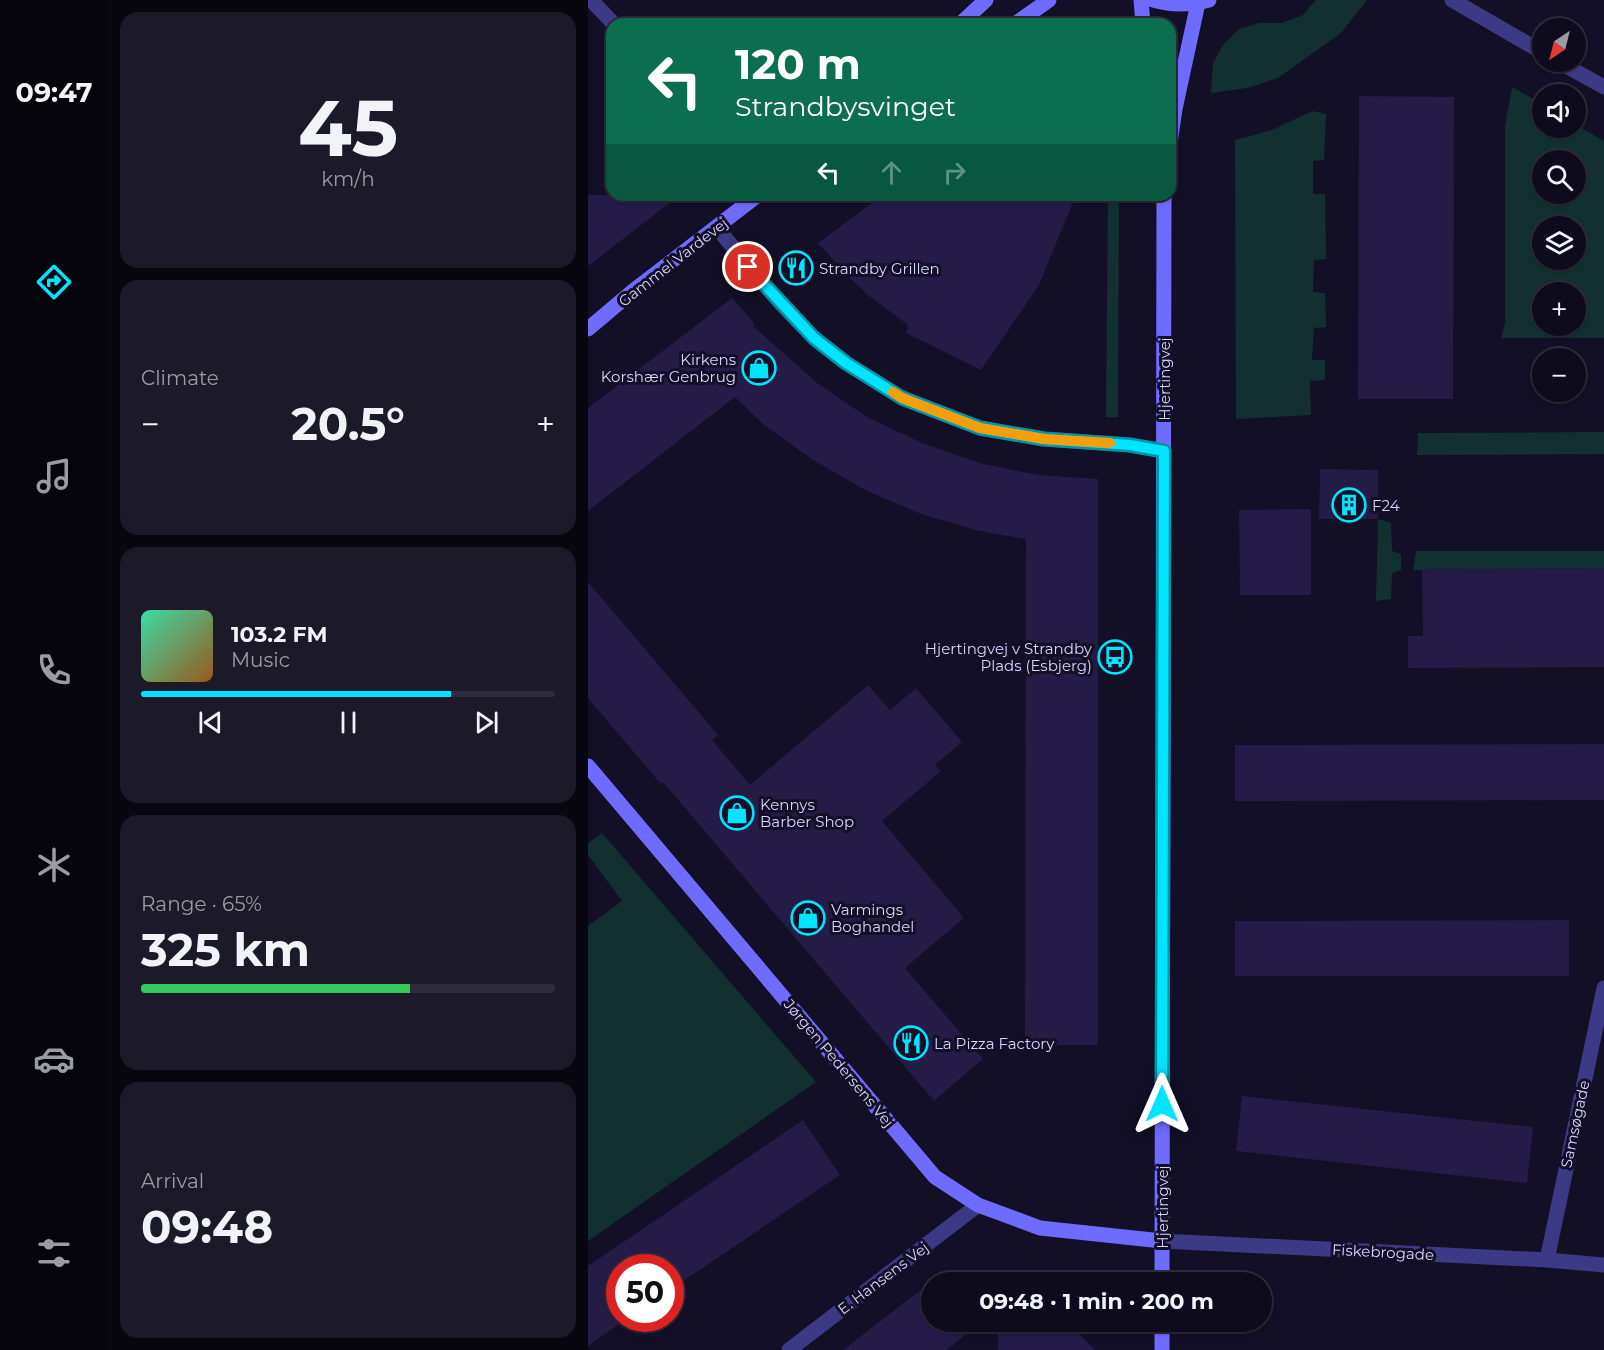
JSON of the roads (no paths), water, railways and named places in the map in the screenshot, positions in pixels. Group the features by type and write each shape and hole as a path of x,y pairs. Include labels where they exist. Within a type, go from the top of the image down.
{"main road":[{"path":"966,18 986,0"},
{"path":"1024,18 1049,0"},
{"path":"1140,0 1142,18"},
{"path":"1153,0 1179,4 1204,2 1176,105"},
{"name":"Gammel Vardevej","path":"588,329 633,291 751,201"},
{"name":"Hjertingvej","path":"1162,1272 1164,201"},
{"name":"Jørgen Pedersens Vej","path":"588,766 935,1177 978,1205 1040,1228 1162,1242"},
{"path":"1162,1332 1162,1350"}],"street":[{"path":"591,0 608,18"},
{"path":"1452,0 1532,45"},
{"path":"1577,72 1604,87"},
{"path":"717,228 780,303 814,338 846,363 902,398 980,428 1044,439 1130,445 1164,451"},
{"name":"Samsøgade","path":"1547,1260 1604,988"},
{"name":"E. Hansens Vej","path":"789,1350 978,1205"},
{"name":"Fiskebrogade","path":"1162,1242 1547,1260 1604,1265"}],"place":[{"name":"Strandby Grillen","path":"796,268"},
{"name":"Kirkens Korshær Genbrug","path":"759,368"},
{"name":"F24","path":"1349,505"},
{"name":"Hjertingvej v Strandby Plads (Esbjerg)","path":"1115,657"},
{"name":"Kennys Barber Shop","path":"737,813"},
{"name":"Varmings Boghandel","path":"808,918"},
{"name":"La Pizza Factory","path":"911,1043"}]}
